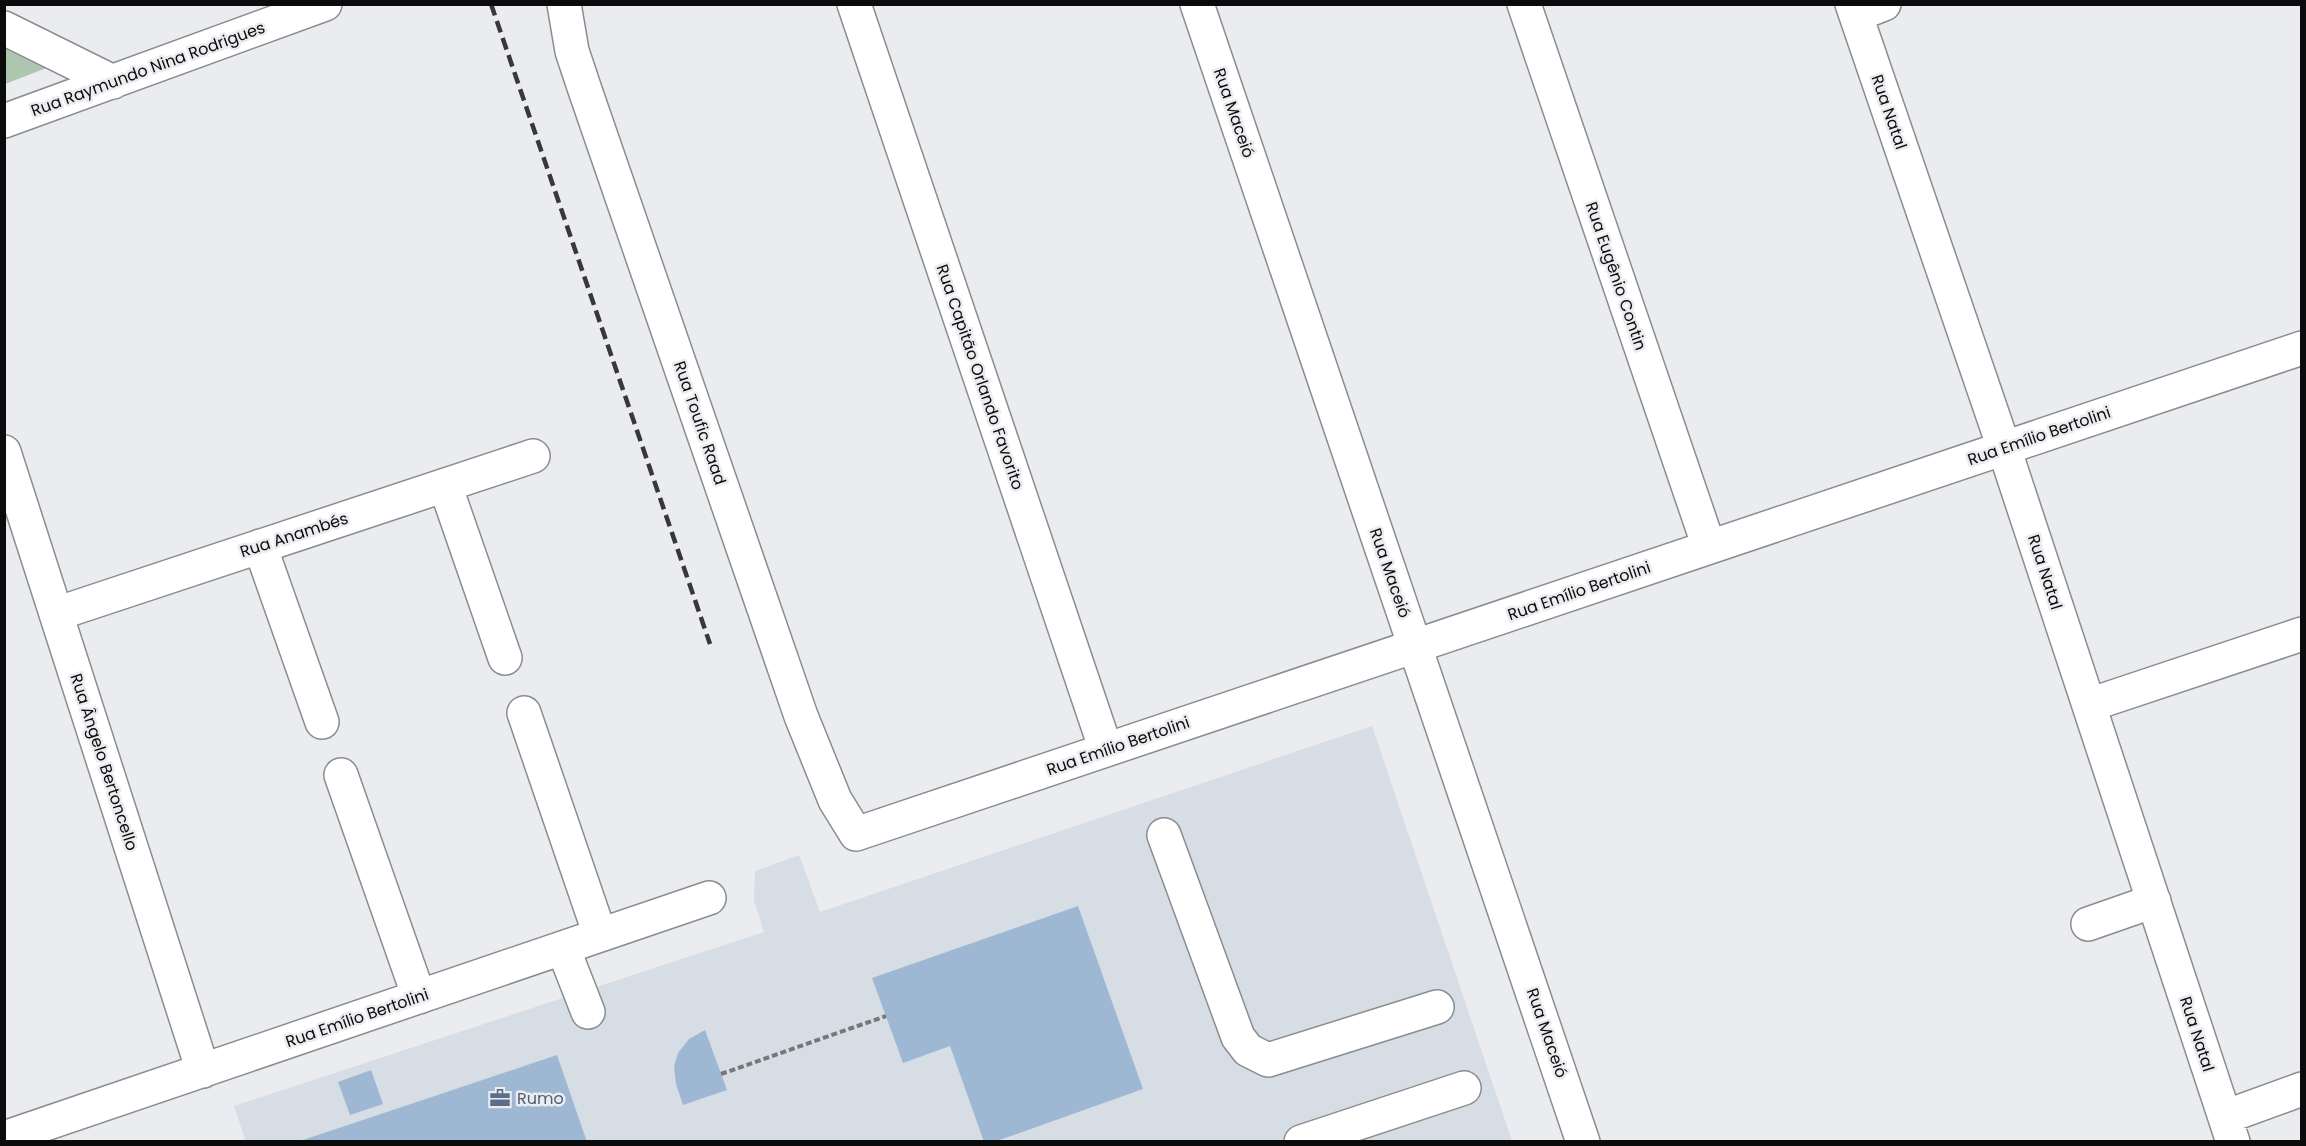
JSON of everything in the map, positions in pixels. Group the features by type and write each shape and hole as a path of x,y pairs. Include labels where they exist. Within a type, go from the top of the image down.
{"street":[{"name":"Rua Raymundo Nina Rodrigues","path":"4,121 325,4"},
{"name":"Rua Toufic Raad","path":"564,4 572,51 801,716 836,800 856,834"},
{"name":"Rua Capitão Orlando Favorito","path":"854,4 1106,750"},
{"name":"Rua Maceió","path":"1197,4 1583,1142"},
{"name":"Rua Eugênio Contin","path":"1524,4 1709,547"},
{"name":"Rua Natal","path":"1864,8 2004,448 2229,1129"},
{"path":"4,28 113,82"},
{"name":"Rua Emílio Bertolini","path":"856,834 2301,348"},
{"name":"Rua Ângelo Bertoncello","path":"4,452 203,1071"},
{"name":"Rua Anambés","path":"56,614 532,456"},
{"path":"445,485 505,658"},
{"path":"260,546 322,722"},
{"path":"2089,705 2301,634"},
{"path":"524,713 600,935"},
{"path":"341,775 419,997"},
{"path":"1164,834 1238,1036 1248,1050 1268,1060 1437,1007"},
{"name":"Rua Emílio Bertolini","path":"4,1138 709,898"},
{"path":"2088,924 2154,902"},
{"path":"563,948 588,1012"},
{"path":"1301,1142 1464,1088"},
{"path":"2229,1129 2301,1089"}],"path":[{"path":"721,1074 886,1016"}],"shaded area":[{"name":"Rumo","path":"1372,726 1512,1141 246,1142 234,1106 764,932 754,900 755,871 799,855 820,912"}],"green space":[{"path":"5,46 49,67 5,84"}],"building":[{"path":"1078,906 1143,1089 994,1142 984,1142 950,1046 903,1063 872,978"},
{"path":"705,1030 727,1090 683,1105 676,1084 674,1066 678,1053 689,1039"},
{"name":"Rumo","path":"557,1055 587,1142 300,1142 300,1141"},
{"path":"371,1070 383,1104 350,1115 338,1082"}],"railway":[{"path":"491,4 710,644"}],"place":[{"name":"Rumo","path":"500,1098"}]}
